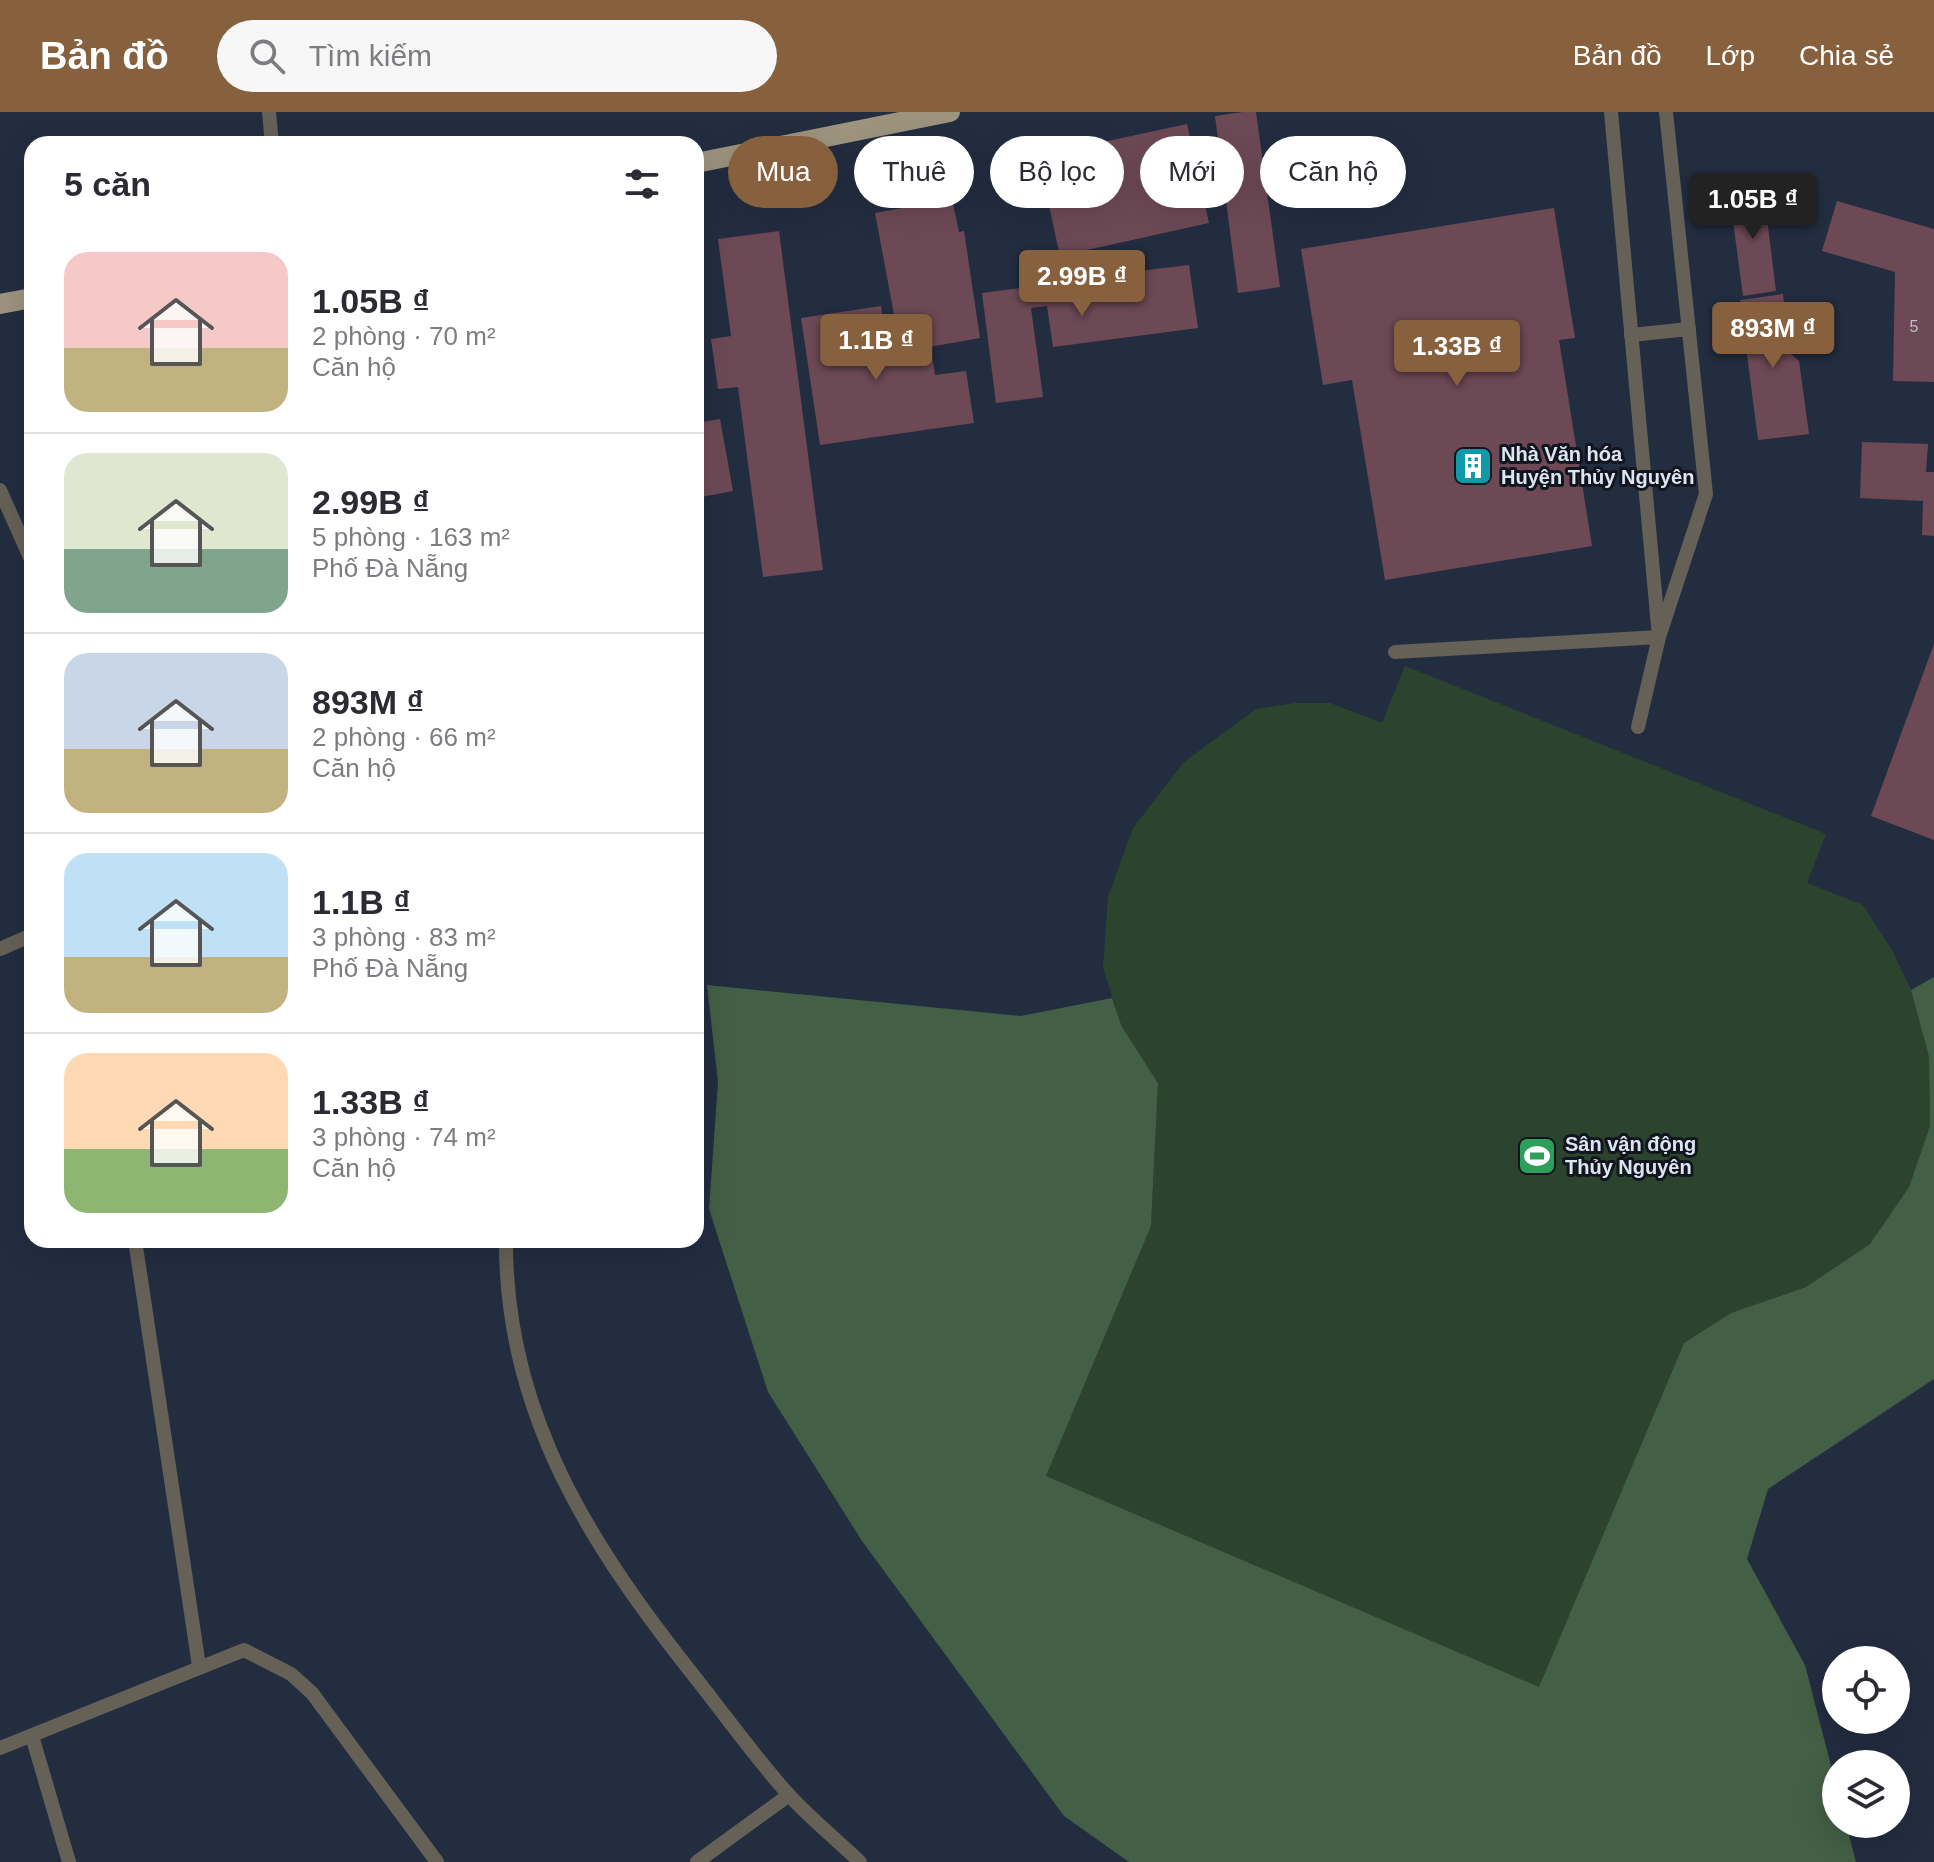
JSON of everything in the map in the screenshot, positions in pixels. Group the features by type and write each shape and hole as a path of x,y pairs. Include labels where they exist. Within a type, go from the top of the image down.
{"main road":[{"path":"704,161 950,112"},
{"path":"0,304 24,300"}],"lane":[{"path":"269,112 271,136"},
{"path":"1611,112 1659,637"},
{"path":"1638,727 1659,637 1706,494 1666,112"},
{"path":"1631,335 1689,329"},
{"path":"0,490 24,544"},
{"path":"1395,652 1659,637"},
{"path":"0,949 24,938"},
{"path":"136,1248 199,1666"},
{"path":"507,1248 514,1328 531,1398 555,1464 584,1524 635,1602 789,1795 860,1862"},
{"path":"0,1748 244,1650 291,1674 312,1693 437,1862"},
{"path":"32,1736 69,1862"},
{"path":"697,1862 789,1795"}],"green space":[{"name":"Sân vận động Thủy Nguyên","path":"1405,666 1826,834 1807,883 1863,905 1892,950 1911,990 1929,1057 1930,1126 1909,1187 1870,1244 1806,1287 1731,1313 1684,1343 1539,1688 1046,1476 1151,1226 1158,1083 1122,1027 1103,968 1108,897 1133,828 1184,762 1256,709 1295,703 1330,703 1382,723"},
{"path":"1934,977 1934,1379 1768,1489 1747,1559 1805,1665 1827,1750 1822,1750 1822,1838 1850,1838 1856,1862 1129,1862 1064,1816 862,1541 768,1392 709,1209 718,1082 707,985 1021,1016 1112,998 1122,1027 1158,1083 1151,1226 1046,1476 1539,1687 1684,1343 1731,1313 1806,1287 1870,1244 1909,1187 1930,1126 1929,1057 1911,990"}],"building":[{"path":"1256,112 1260,141 1260,208 1269,208 1280,287 1238,293 1227,208 1244,208 1244,136 1218,136 1215,116"},
{"path":"1187,124 1190,136 1140,136 1140,208 1206,208 1209,223 1060,256 1049,208 1124,208 1124,138"},
{"path":"1763,186 1776,291 1743,296 1729,191"},
{"path":"1837,201 1934,229 1934,382 1893,381 1895,272 1822,251"},
{"path":"902,208 954,208 959,232 964,231 980,338 901,352 875,213"},
{"name":"Nhà Văn hóa Huyện Thủy Nguyên","path":"1554,208 1575,338 1559,340 1592,546 1385,580 1352,380 1323,385 1301,249"},
{"path":"779,231 823,570 763,577 738,387 718,389 711,339 731,336 718,239"},
{"path":"1129,263 1130,272 1189,265 1198,328 1053,347 1047,306 1031,308 1043,397 996,403 982,293 1028,287 1030,292 1045,291 1044,283 1097,276 1096,267"},
{"path":"1783,294 1790,353 1799,361 1809,434 1758,440 1740,300"},
{"path":"881,306 888,356 931,349 935,375 966,371 974,423 820,445 801,318"},
{"path":"720,419 733,491 704,496 704,422"},
{"path":"1862,442 1928,444 1926,472 1934,472 1934,536 1922,535 1923,501 1860,498"},
{"path":"1934,644 1934,840 1871,816"}],"place":[{"name":"Nhà Văn hóa Huyện Thủy Nguyên","path":"1473,466"},
{"name":"Sân vận động Thủy Nguyên","path":"1537,1156"}]}
